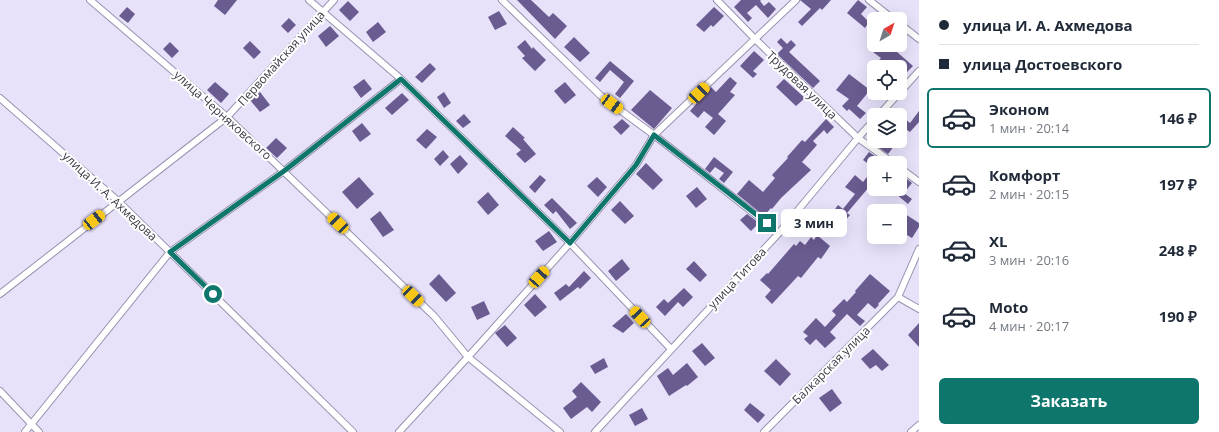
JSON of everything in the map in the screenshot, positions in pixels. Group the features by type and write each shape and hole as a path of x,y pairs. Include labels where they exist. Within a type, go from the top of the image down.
{"street":[{"name":"улица Черняховского","path":"90,0 228,117 434,316 468,357 560,432"},
{"path":"309,0 401,79 570,243 671,349"},
{"name":"Первомайская улица","path":"0,294 228,117 334,0"},
{"path":"502,0 601,96 654,135 779,233"},
{"name":"Трудовая улица","path":"717,0 755,39 858,138 882,156"},
{"path":"399,432 570,243 636,165 654,135 796,0"},
{"path":"869,0 884,12"},
{"path":"907,30 919,39"},
{"path":"907,84 919,71"},
{"path":"25,432 170,252 284,171 401,79"},
{"name":"улица И. А. Ахмедова","path":"0,98 118,201 353,432"},
{"path":"885,108 892,100"},
{"name":"улица Титова","path":"595,432 779,233 867,128"},
{"path":"907,173 919,182"},
{"path":"919,249 898,297 919,308"},
{"name":"Балкарская улица","path":"764,432 898,297"},
{"path":"0,391 39,432"},
{"path":"912,432 919,425"}],"building":[{"path":"218,0 237,0 225,15 214,6"},
{"path":"517,0 531,0 549,17 553,13 567,26 555,39"},
{"path":"741,0 761,0 760,1 764,6 769,2 776,9 768,18 756,5 747,13 752,18 748,22 734,7"},
{"path":"800,0 831,0 822,10 820,8 802,26 798,22 811,9"},
{"path":"858,0 867,7 861,14 867,20 867,25 865,28 847,13"},
{"path":"348,1 359,12 350,21 339,10"},
{"path":"127,7 135,14 128,23 119,16"},
{"path":"714,7 724,16 713,27 711,25 704,32 696,25"},
{"path":"499,11 507,24 495,30 488,17"},
{"path":"289,18 296,25 288,33 281,26"},
{"path":"378,22 386,32 373,42 366,32"},
{"path":"330,26 339,36 326,47 318,36"},
{"path":"574,37 590,53 580,62 564,47"},
{"path":"781,38 787,44 791,40 796,45 789,52 820,81 813,88 777,54 783,48 777,42"},
{"path":"525,40 532,49 533,47 546,60 535,71 522,58 525,56 517,47"},
{"path":"250,41 261,52 254,59 243,48"},
{"path":"170,42 179,51 172,58 163,49"},
{"path":"754,51 764,60 753,71 757,74 753,78 740,66"},
{"path":"873,52 897,52 906,60 879,60 881,58"},
{"path":"610,61 634,81 620,98 615,94 624,82 610,70 600,82 595,78"},
{"path":"907,61 913,66 907,72"},
{"path":"430,63 436,69 422,83 415,77"},
{"path":"849,74 867,88 867,94 857,106 866,113 860,119 849,109 847,111 842,106 849,99 836,90"},
{"path":"730,77 737,83 730,92 735,95 718,114 726,121 714,135 705,127 713,118 704,111 698,118 690,111 711,87 716,92"},
{"path":"364,79 372,89 361,98 353,87"},
{"path":"784,79 805,98 796,106 776,87"},
{"path":"215,82 229,94 221,103 207,90"},
{"path":"565,82 576,95 565,104 554,91"},
{"path":"650,90 672,108 654,129 631,110"},
{"path":"260,92 270,105 260,112 250,100"},
{"path":"444,92 451,103 444,108 437,97"},
{"path":"402,93 409,100 392,115 385,108"},
{"path":"919,111 919,122 910,132 907,130 907,121 910,123"},
{"path":"464,114 471,122 463,128 456,121"},
{"path":"622,119 630,126 621,135 613,127"},
{"path":"826,119 834,127 827,134 824,130 813,141 817,145 802,162 811,170 764,216 737,194 749,180 763,192 775,178 772,175 788,158 787,157 802,140 805,142"},
{"path":"362,123 371,134 360,142 352,131"},
{"path":"513,127 525,138 523,139 536,154 525,163 516,154 521,150 505,136"},
{"path":"427,129 437,137 426,149 416,140"},
{"path":"276,138 287,148 277,158 266,148"},
{"path":"879,148 893,148 888,154"},
{"path":"443,150 449,157 440,166 434,159"},
{"path":"869,152 875,156 867,156 867,163 863,160"},
{"path":"460,155 468,164 458,174 450,164"},
{"path":"714,157 733,172 724,183 719,179 724,173 715,167 710,173 705,169"},
{"path":"646,163 663,180 653,190 636,174"},
{"path":"540,175 546,180 535,193 529,187"},
{"path":"855,175 863,182 867,177 867,189 847,213 850,215 844,222 833,212 838,205 843,209 855,194 845,187"},
{"path":"359,177 374,194 357,209 342,192"},
{"path":"597,177 607,187 598,197 587,186"},
{"path":"907,179 912,183 907,189"},
{"path":"697,187 707,199 696,208 686,196"},
{"path":"488,192 499,205 488,215 477,202"},
{"path":"907,195 912,199 908,204 898,196"},
{"path":"552,198 577,223 570,229 556,211 553,214 544,205"},
{"path":"620,201 634,216 625,224 611,210"},
{"path":"380,211 394,230 383,237 370,219"},
{"path":"747,214 759,223 751,231 740,220"},
{"path":"907,215 919,223 919,227 912,238 907,235"},
{"path":"549,231 557,242 543,251 535,241"},
{"path":"817,235 830,246 821,259 818,257 801,278 798,276 772,304 765,297 771,290 760,280 767,273 768,274 794,244 796,246 800,241 805,245 811,237 814,240"},
{"path":"622,259 630,269 616,281 608,271"},
{"path":"694,261 707,275 700,282 686,269"},
{"path":"584,271 591,278 580,289 578,287 560,301 554,293 566,284 569,287"},
{"path":"439,274 456,293 446,302 429,284"},
{"path":"870,274 890,291 878,304 879,305 875,309 868,303 857,315 865,321 860,326 847,314 830,332 836,338 825,348 816,339 810,345 804,339 808,336 803,332 816,318 825,327 836,315 832,311 844,299 847,302"},
{"path":"684,288 693,297 683,307 678,302 665,316 656,307 664,299 668,303"},
{"path":"535,294 547,307 535,317 524,305"},
{"path":"484,301 490,314 477,320 471,307"},
{"path":"626,314 634,323 623,333 612,326"},
{"path":"919,323 919,347 908,335"},
{"path":"505,325 517,338 507,347 495,333"},
{"path":"702,343 715,358 705,366 692,351"},
{"path":"873,349 889,365 882,371 876,365 870,369 861,359"},
{"path":"604,358 608,367 595,374 590,366"},
{"path":"776,359 791,374 780,386 764,371"},
{"path":"687,363 698,377 687,386 686,385 669,396 657,376 668,368 673,375"},
{"path":"581,382 601,402 592,412 587,407 571,419 563,408 577,397 572,391"},
{"path":"832,389 842,403 830,412 819,398"},
{"path":"750,403 765,415 758,423 744,410"},
{"path":"642,408 648,419 635,426 629,415"}],"route":[{"path":"213,294 170,252 284,171 401,79 570,243 636,165 654,135 767,223"}]}
